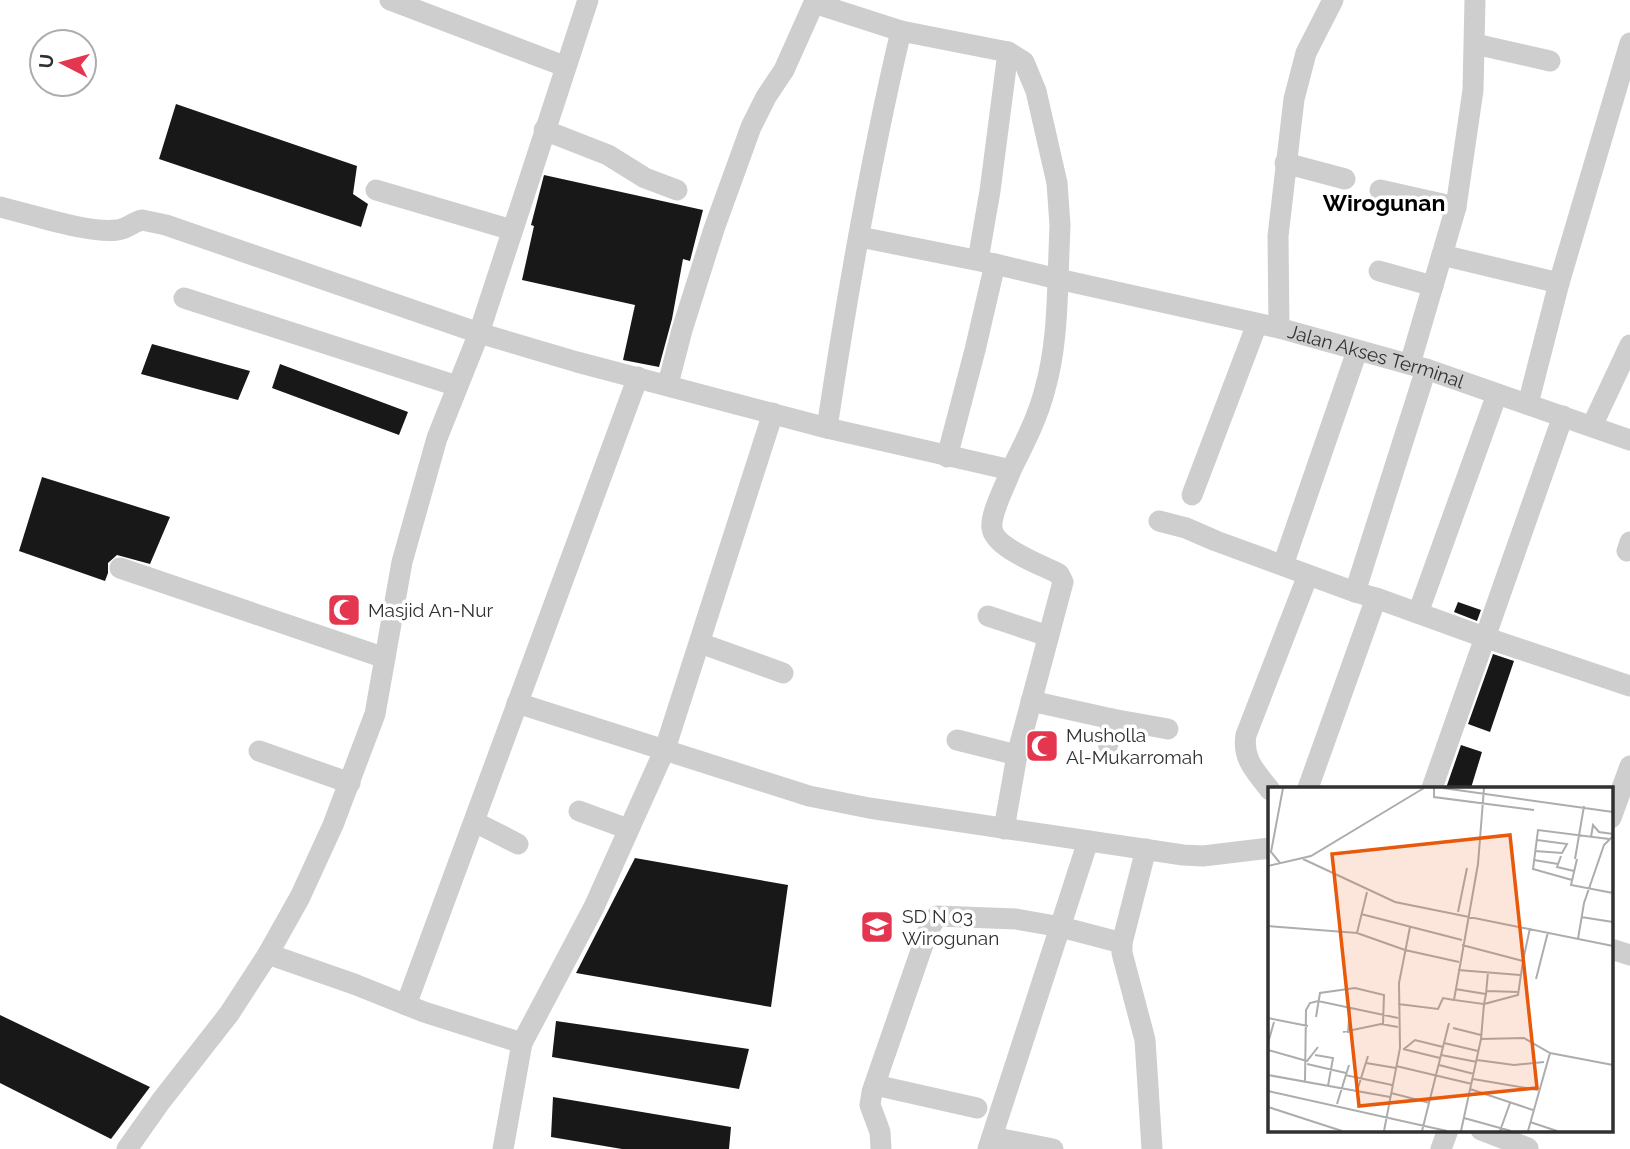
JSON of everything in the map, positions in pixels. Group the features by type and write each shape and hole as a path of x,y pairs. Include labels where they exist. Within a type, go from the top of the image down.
{"street":[{"path":"390,0 564,66"},
{"path":"127,1149 229,1014 268,954 300,897 350,783 375,714 402,562 437,438 479,333 564,66 588,0"},
{"name":"Jalan Akses Terminal","path":"1333,0 1306,53 1294,99 1278,236 1279,328 1418,366 1630,440"},
{"path":"1355,592 1418,366 1433,286 1456,207 1474,90 1475,0"},
{"path":"668,384 713,229 751,127 784,70 810,1 901,31 1008,52 1024,62 1036,91 1047,132 1057,183 1060,225 1070,282 1054,334 1046,387 995,513 992,528 996,539 1005,547 1062,577 1061,592 1017,755 1004,829"},
{"path":"827,428 866,189 901,31"},
{"path":"1528,404 1559,283 1630,43"},
{"path":"1475,44 1550,61"},
{"path":"947,457 975,350 987,262 990,191 1008,52"},
{"path":"544,130 608,155 645,178 677,190"},
{"path":"1285,163 1345,179"},
{"path":"376,190 512,230"},
{"path":"1380,190 1456,207"},
{"path":"0,207 92,229 114,231 142,220 166,225 479,333 827,428 1012,470"},
{"path":"860,237 987,262 1279,328"},
{"path":"1442,255 1559,283"},
{"path":"1379,271 1433,286"},
{"path":"184,298 457,386"},
{"path":"1192,495 1256,324"},
{"path":"1592,426 1630,345"},
{"path":"1283,565 1357,351"},
{"path":"406,1005 638,377"},
{"path":"1418,613 1497,394"},
{"path":"503,1149 522,1043 594,907 665,749 773,413"},
{"path":"1433,787 1563,416"},
{"path":"1159,520 1355,592 1630,685"},
{"path":"120,568 385,658"},
{"path":"1268,789 1250,764 1244,747 1246,735 1308,575"},
{"path":"1309,787 1376,598"},
{"path":"988,616 1048,636"},
{"path":"700,643 783,673"},
{"path":"1031,701 1168,729"},
{"path":"517,703 810,796 869,808 1203,856 1268,848"},
{"path":"1108,744 1112,719"},
{"path":"957,740 1017,755"},
{"path":"260,751 350,783"},
{"path":"1612,815 1630,766"},
{"path":"579,811 628,829"},
{"path":"475,822 518,844"},
{"path":"1053,1149 990,1143 1088,841"},
{"path":"1146,849 1122,943 1124,968 1145,1040 1152,1149"},
{"path":"881,1149 880,1132 870,1105 927,933 937,916 1016,919 1061,927 1122,943"},
{"path":"1612,949 1630,955"},
{"path":"268,954 406,1005 522,1043"},
{"path":"875,1085 977,1108"},
{"path":"1441,1149 1447,1132"},
{"path":"1486,1132 1528,1149 1532,1132"}],"building":[{"path":"176,104 357,166 353,194 368,204 361,227 159,159"},
{"path":"544,175 703,210 690,261 683,259 672,319 659,367 623,360 635,305 522,280 534,226 531,225"},
{"path":"152,344 250,371 238,400 141,374"},
{"path":"280,364 408,412 399,435 272,388"},
{"path":"42,477 170,517 150,564 117,555 108,563 105,581 19,551"},
{"path":"1458,602 1481,610 1477,621 1454,612"},
{"path":"1493,654 1514,661 1490,732 1468,724"},
{"path":"1461,745 1482,752 1471,787 1446,787"},
{"path":"635,858 788,885 771,1007 576,973"},
{"path":"0,1015 150,1087 111,1139 0,1083"},
{"path":"556,1021 749,1049 739,1089 552,1057"},
{"path":"553,1097 731,1127 729,1149 622,1149 551,1137"}],"place":[{"name":"Masjid An-Nur","path":"344,610"},
{"name":"Musholla Al-Mukarromah","path":"1042,746"},
{"name":"SD N 03 Wirogunan","path":"877,927"}],"district":[{"name":"Wirogunan","path":"1384,202"}]}
